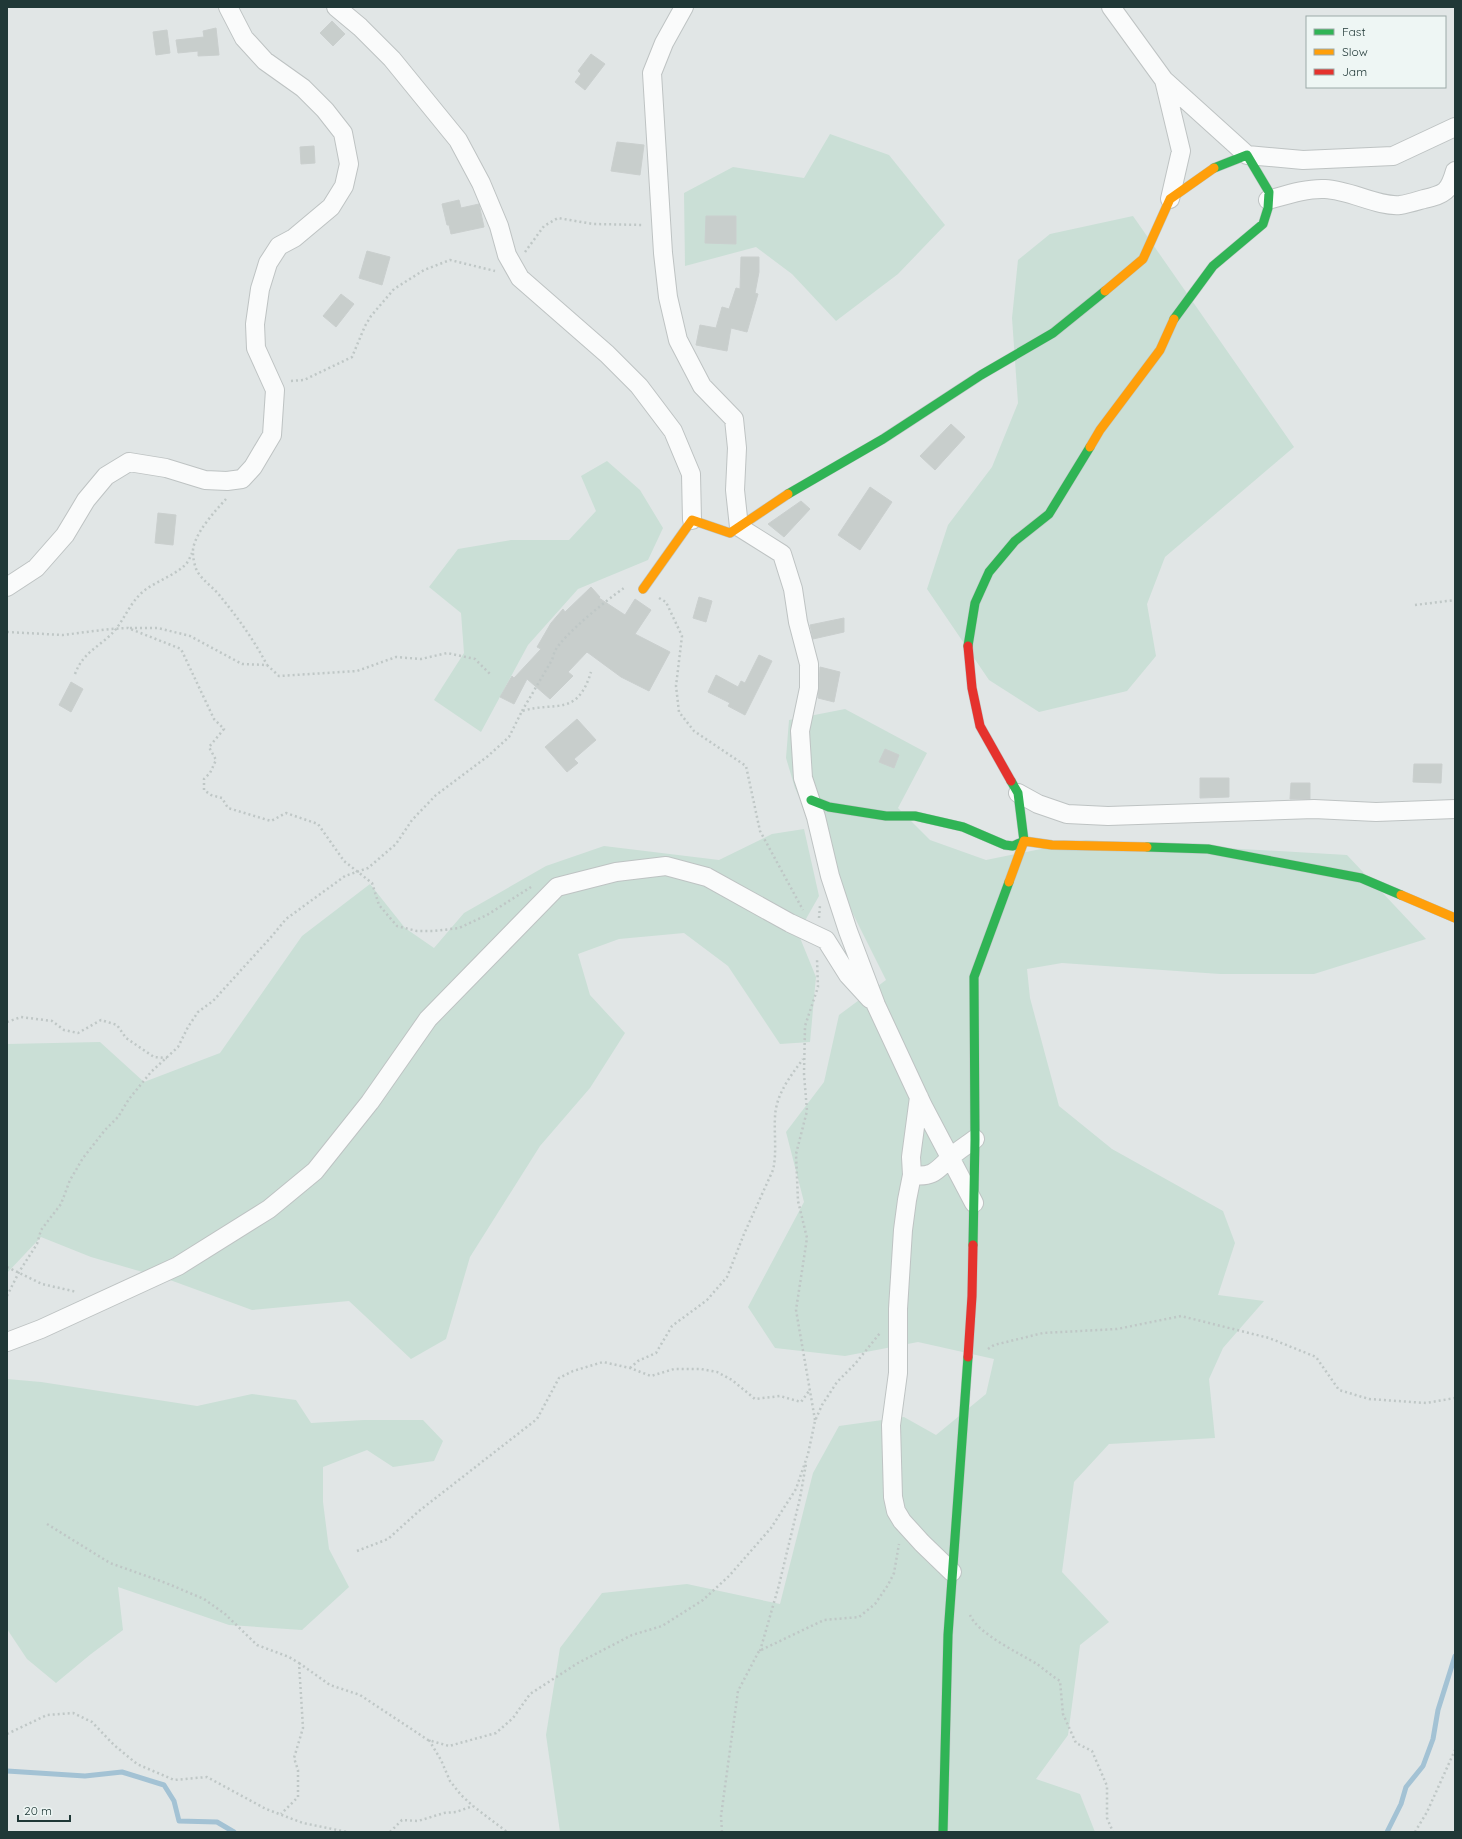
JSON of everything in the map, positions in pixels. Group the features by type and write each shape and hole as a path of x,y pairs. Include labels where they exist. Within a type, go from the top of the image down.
{"street":[{"path":"7,587 36,568 65,535 86,500 106,476 129,462 166,468 205,480 227,481 240,479 253,467 272,435 275,413 275,390 256,348 255,324 260,289 268,263 279,246 294,238 332,207 344,186 349,164 343,133 326,110 303,88 265,61 244,38 228,7"},
{"path":"336,7 360,27 392,59 458,140 481,183 499,226 507,255 520,278 607,354 639,386 673,431 690,474 692,520 643,589"},
{"path":"684,7 664,43 652,74 663,253 668,297 678,340 702,386 734,419 737,448 734,490 739,527"},
{"path":"943,1832 948,1635 972,1296 975,1139 974,977 1024,841 1018,793 980,726 973,696 968,641 975,603 989,572 1015,541 1049,514 1100,430 1160,350 1175,317 1192,293 1213,266 1263,224 1268,208 1269,192 1247,155 1164,80 1111,7"},
{"path":"692,520 730,533 783,497 883,439 981,375 1053,333 1143,259 1170,199 1181,151 1164,80"},
{"path":"1170,199 1211,169 1247,155 1303,160 1393,156 1455,127"},
{"path":"1268,200 1289,194 1325,189 1351,193 1385,204 1400,205 1442,195 1451,186 1455,171"},
{"path":"739,527 782,554 793,589 798,622 809,664 809,688 800,731 803,778 830,876 848,931 876,1005 919,1097 974,1203"},
{"path":"1018,793 1038,804 1067,814 1108,816 1314,809 1376,812 1455,809"},
{"path":"810,800 829,807 886,816 915,816 963,827 1005,845 1013,846 1024,841 1052,845 1208,849 1361,878 1455,918"},
{"path":"7,1342 41,1329 178,1266 269,1209 286,1195 315,1171 370,1102 428,1019 557,887 616,872 666,866 707,877 790,923 826,940 848,975 876,1005"},
{"path":"919,1097 911,1157 912,1176 903,1230 898,1309 898,1373 891,1425 893,1497 896,1511 902,1521 952,1572"},
{"path":"912,1176 921,1177 938,1171 950,1158 975,1139"}],"path":[{"path":"267,374 289,382 304,380 352,357 365,326 371,316 394,289 424,270 450,260 498,271 514,268 544,226 558,218 593,224 645,225"},
{"path":"75,674 78,667 90,651 103,642 116,628 132,602 145,590 185,566 196,540 211,516 240,479"},
{"path":"192,552 197,571 229,607 256,644 267,665 279,676 357,671 396,657 421,659 447,653 475,659 490,674"},
{"path":"7,1296 37,1244 41,1230 61,1204 70,1180 83,1158 104,1130 118,1117 129,1099 151,1072 178,1047 188,1027 198,1012 213,1001 286,919 345,876 368,868 396,844 412,820 436,795 488,756 509,737 522,711 552,660 555,651 568,636 611,597 626,587 643,589 666,602 682,636 676,686 679,712 694,731 746,766 760,831 817,936"},
{"path":"1415,605 1455,600"},
{"path":"7,632 63,635 116,628 158,628 190,636 242,664 267,665"},
{"path":"128,628 180,649 214,719 224,729 215,742 209,747 216,760 210,773 204,779 204,790 211,795 222,798 228,808 245,814 271,821 286,813 318,824 344,861 372,883 379,905 397,926 416,931 440,931 459,928 469,924 536,885"},
{"path":"522,711 538,706 559,707 576,700 586,688 591,672"},
{"path":"815,1421 796,1310 807,1238 798,1201 796,1154 807,1111 804,1058 805,1026 818,987 817,936 820,898"},
{"path":"7,1022 21,1017 52,1020 64,1030 78,1033 101,1020 117,1025 126,1038 154,1057 167,1058"},
{"path":"630,1368 638,1361 656,1353 672,1326 707,1300 727,1277 744,1234 773,1170 775,1160 775,1116 780,1096 785,1083 804,1058"},
{"path":"7,1266 42,1284 74,1292 82,1292"},
{"path":"722,1832 721,1816 738,1691 759,1651 779,1585 800,1498 815,1421 822,1405 837,1382 855,1364 898,1309"},
{"path":"967,1362 994,1345 1043,1333 1117,1329 1180,1316 1269,1338 1316,1357 1339,1390 1369,1398 1426,1403 1455,1398"},
{"path":"357,1550 388,1539 419,1511 537,1419 559,1378 603,1362 630,1368 651,1376 674,1369 701,1369 717,1372 732,1380 755,1399 780,1396 801,1402 809,1391"},
{"path":"47,1524 110,1563 166,1583 204,1599 225,1614 257,1645 289,1657 330,1685 360,1694 428,1740 448,1746 496,1733 513,1718 530,1694 578,1663 632,1635 662,1626 703,1600 729,1576 771,1528 796,1489 808,1454"},
{"path":"759,1651 824,1620 859,1617 875,1604 888,1585 894,1573 899,1542"},
{"path":"967,1608 973,1622 1000,1643 1038,1665 1060,1681 1063,1714 1076,1743 1092,1751 1108,1786 1108,1818 1113,1832"},
{"path":"281,1814 298,1797 298,1770 294,1758 302,1728 299,1663"},
{"path":"7,1734 47,1715 73,1713 92,1722 114,1745 137,1764 174,1780 207,1777 266,1809 303,1823 347,1832"},
{"path":"428,1740 441,1760 450,1781 460,1795 507,1832"},
{"path":"1415,1832 1427,1812 1455,1750"},
{"path":"390,1832 402,1820 418,1821 444,1813 456,1812 473,1806"}],"green space":[{"path":"830,134 889,155 945,225 898,274 836,321 792,274 756,247 685,266 684,193 733,167 804,178"},
{"path":"1133,216 1294,447 1165,557 1147,604 1156,656 1127,691 1039,712 989,680 927,589 948,525 992,467 1018,403 1012,318 1018,260 1050,234"},
{"path":"607,461 640,490 663,528 648,560 578,589 528,645 481,732 434,700 464,653 461,613 429,587 458,549 511,540 569,540 596,511 581,476"},
{"path":"845,709 927,753 898,808 930,840 986,860 1086,840 1347,855 1426,939 1314,974 1220,974 1062,963 1027,969 1030,998 1059,1106 1112,1149 1223,1211 1235,1243 1218,1295 1264,1301 1223,1348 1209,1379 1215,1438 1109,1444 1074,1482 1062,1572 1109,1622 1080,1645 1068,1735 1036,1779 1080,1794 1095,1832 560,1832 546,1735 560,1648 602,1593 687,1584 780,1604 813,1473 839,1426 904,1417 936,1435 986,1394 994,1359 918,1342 845,1356 775,1348 748,1307 804,1202 786,1132 824,1082 839,1015 886,980 851,910 795,788 786,758 789,720"},
{"path":"804,829 819,896 798,933 816,977 810,1042 780,1044 728,966 684,933 619,939 578,954 590,995 625,1033 590,1088 540,1146 470,1257 446,1339 411,1359 349,1301 252,1310 170,1280 91,1257 41,1237 7,1273 7,1044 100,1042 144,1082 220,1053 302,936 370,884 405,928 434,948 464,913 546,866 604,846 719,860 772,834"},
{"path":"7,1379 41,1382 197,1406 252,1394 296,1400 311,1423 364,1420 423,1420 443,1441 434,1461 393,1467 367,1450 323,1467 323,1502 329,1549 349,1587 302,1630 229,1625 118,1587 123,1630 56,1683 27,1659 7,1629"}],"building":[{"path":"332,21 345,34 333,46 320,33"},
{"path":"216,28 219,55 198,56 198,51 178,53 176,40 204,37 203,31"},
{"path":"167,30 170,53 156,55 153,32"},
{"path":"591,54 605,64 585,90 575,82 581,74 578,71"},
{"path":"617,142 644,145 640,175 611,171"},
{"path":"314,146 315,163 301,164 300,147"},
{"path":"459,200 461,208 479,204 484,227 451,234 449,225 447,225 442,204"},
{"path":"706,216 736,216 736,244 705,243"},
{"path":"367,251 390,257 382,285 359,278"},
{"path":"741,257 759,257 759,272 755,293 758,294 747,332 731,328 727,351 696,345 700,325 716,328 722,307 729,309 736,288 740,289"},
{"path":"341,294 354,304 336,327 323,316"},
{"path":"951,424 965,437 935,470 920,456"},
{"path":"870,487 892,502 860,550 838,535"},
{"path":"801,501 810,509 784,537 768,524"},
{"path":"158,513 176,515 173,545 155,543"},
{"path":"591,587 600,597 599,598 625,615 635,599 651,610 635,634 670,652 649,691 621,677 587,652 568,672 573,676 550,699 527,679 514,704 500,697 512,676 514,678 541,649 537,647 551,623 563,609 565,612"},
{"path":"699,597 712,601 706,622 693,618"},
{"path":"844,618 844,632 813,639 810,625"},
{"path":"759,655 772,661 745,715 728,706 730,703 708,692 716,675 738,687 741,681 745,683"},
{"path":"820,667 840,672 834,702 818,698"},
{"path":"71,682 83,689 71,712 59,705"},
{"path":"577,719 596,740 574,759 578,763 567,772 545,747"},
{"path":"885,749 899,755 894,768 879,762"},
{"path":"1414,764 1442,764 1441,783 1413,782"},
{"path":"1200,778 1229,778 1229,797 1200,798"},
{"path":"1291,783 1310,783 1310,799 1290,799"}],"waterway":[{"path":"1387,1832 1401,1804 1406,1787 1423,1766 1433,1739 1438,1710 1455,1656"},
{"path":"7,1771 85,1776 122,1772 164,1785 174,1801 179,1821 217,1822 234,1832"}],"traffic: fast":[{"path":"1174,319 1213,266 1263,224 1268,208 1269,192 1247,155 1214,168"},
{"path":"788,494 883,439 981,375 1053,333 1105,291"},
{"path":"968,646 975,603 989,572 1015,541 1049,514 1090,447"},
{"path":"811,800 829,807 886,816 915,816 963,827 1005,845 1013,846 1024,841 1018,793 1011,781"},
{"path":"1147,847 1208,849 1361,878 1401,895"},
{"path":"973,1245 975,1139 974,977 1009,882"},
{"path":"943,1832 948,1635 968,1357"}],"traffic: slow":[{"path":"1105,291 1143,259 1170,199 1214,168"},
{"path":"1090,447 1100,430 1160,350 1174,319"},
{"path":"643,589 692,520 730,533 788,494"},
{"path":"1009,882 1024,841 1052,845 1147,847"},
{"path":"1401,895 1455,918"}],"traffic: jam":[{"path":"968,646 972,688 980,726 1011,781"},
{"path":"968,1357 972,1296 973,1245"}]}
